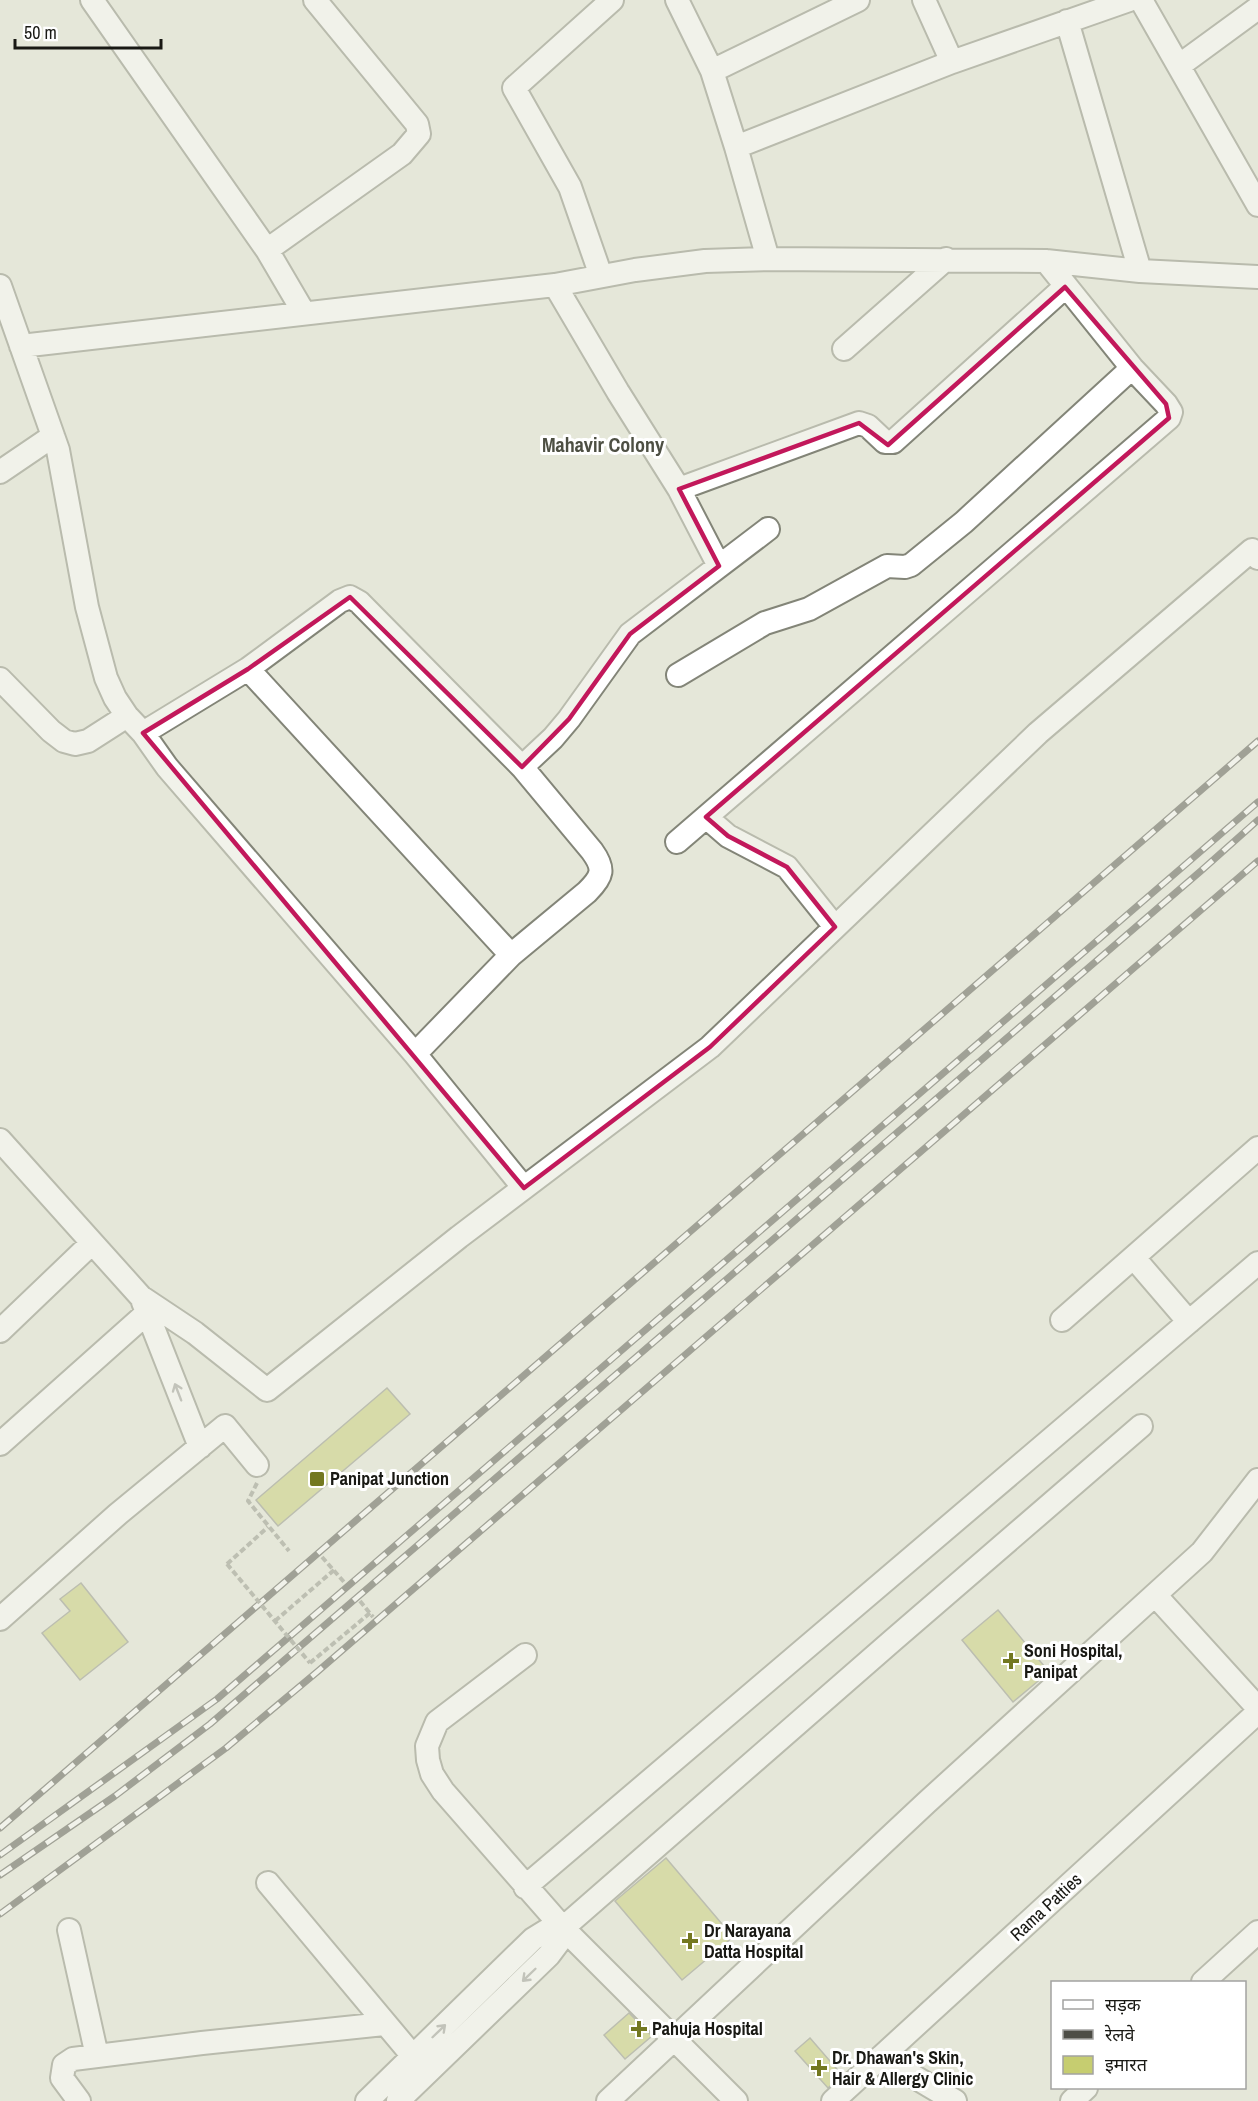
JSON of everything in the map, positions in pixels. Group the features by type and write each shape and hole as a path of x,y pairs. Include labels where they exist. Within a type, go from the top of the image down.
{"street":[{"path":"267,250 402,154 419,134 417,124 315,0"},
{"path":"600,276 570,187 514,88 612,0"},
{"path":"677,0 712,71 768,259"},
{"path":"712,71 858,0"},
{"path":"924,0 952,62"},
{"path":"736,147 952,62 1128,0"},
{"path":"1142,0 1258,205"},
{"path":"98,2 267,250 304,313"},
{"path":"1180,65 1258,8"},
{"path":"1067,21 1140,271"},
{"path":"12,339 304,313 555,285 705,261 946,259 1046,261 1140,271 1258,277"},
{"path":"844,349 946,259"},
{"path":"677,842 1169,418 1171,412 1166,404 1132,368 1046,261"},
{"path":"555,285 618,392 680,489 719,566"},
{"path":"0,286 12,339 58,450 87,607 106,678 115,698 167,767 415,1054 524,1188"},
{"path":"680,489 859,423 868,426 885,442 892,442 1065,286"},
{"path":"678,675 765,623 809,609 887,566 911,565 964,522 1132,368"},
{"path":"0,472 53,436"},
{"path":"522,767 554,738 630,634 768,529"},
{"path":"144,1305 195,1333 267,1390 459,1237 710,1047 1038,733 1252,550 1258,558"},
{"path":"142,732 248,669 340,601 350,597 355,598 522,767 592,851 599,861 601,874 587,892 511,955 415,1054"},
{"path":"248,669 511,955"},
{"path":"0,679 51,731 64,741 75,744 88,741 127,716"},
{"path":"706,817 728,836 787,867 836,927"},
{"path":"0,1140 144,1305 200,1447"},
{"path":"1062,1320 1258,1148"},
{"path":"0,1331 92,1243"},
{"path":"1134,1257 1189,1322"},
{"path":"525,1887 1258,1263"},
{"path":"0,1444 144,1305"},
{"path":"0,1619 118,1514 225,1425 257,1465"},
{"path":"367,2101 420,2065 549,1955 558,1943 563,1928 1141,1426"},
{"path":"608,2101 926,1803 1156,1596 1202,1552 1258,1480"},
{"path":"1156,1596 1258,1710"},
{"path":"525,1655 437,1722 427,1746 432,1774 443,1791 563,1928 736,2101"},
{"name":"Rama Patties","path":"833,2101 1258,1710"},
{"path":"268,1883 420,2065"},
{"path":"69,1930 97,2056"},
{"path":"1205,1981 1258,1932"},
{"path":"71,2098 62,2078 64,2065 73,2059 384,2024"},
{"path":"881,2057 955,2101"},
{"path":"398,2101 420,2065"},
{"path":"1072,2101 1085,2089"}],"path":[{"path":"257,1465 257,1486 248,1501 289,1551"},
{"path":"268,1527 227,1564 310,1663 370,1613"},
{"path":"322,1557 344,1582"},
{"path":"275,1620 334,1570"},
{"path":"360,1601 374,1617"}],"highlighted area":[{"path":"1065,287 1166,404 1169,418 706,817 728,836 787,867 835,927 710,1047 524,1188 143,733 248,669 350,597 522,767 569,719 630,634 719,566 679,489 859,423 888,445"}],"building":[{"path":"387,1388 410,1414 278,1526 256,1500"},
{"path":"81,1583 128,1642 80,1680 42,1633 70,1611 60,1599"},
{"path":"998,1610 1049,1672 1013,1702 962,1640"},
{"path":"666,1858 733,1937 682,1980 615,1901"},
{"path":"629,2013 652,2036 625,2059 604,2035"},
{"path":"810,2038 842,2075 828,2088 795,2051"}],"railway":[{"path":"0,1828 1258,741"},
{"path":"0,1855 217,1699 1258,802"},
{"path":"0,1875 115,1796 210,1724 1258,820"},
{"path":"0,1914 226,1748 317,1672 1258,861"}],"place":[{"name":"Panipat Junction","path":"317,1479"},
{"name":"Soni Hospital, Panipat","path":"1011,1661"},
{"name":"Dr Narayana Datta Hospital","path":"690,1941"},
{"name":"Pahuja Hospital","path":"639,2029"},
{"name":"Dr. Dhawan's Skin, Hair & Allergy Clinic","path":"819,2068"}],"district":[{"name":"Mahavir Colony","path":"603,445"}]}
